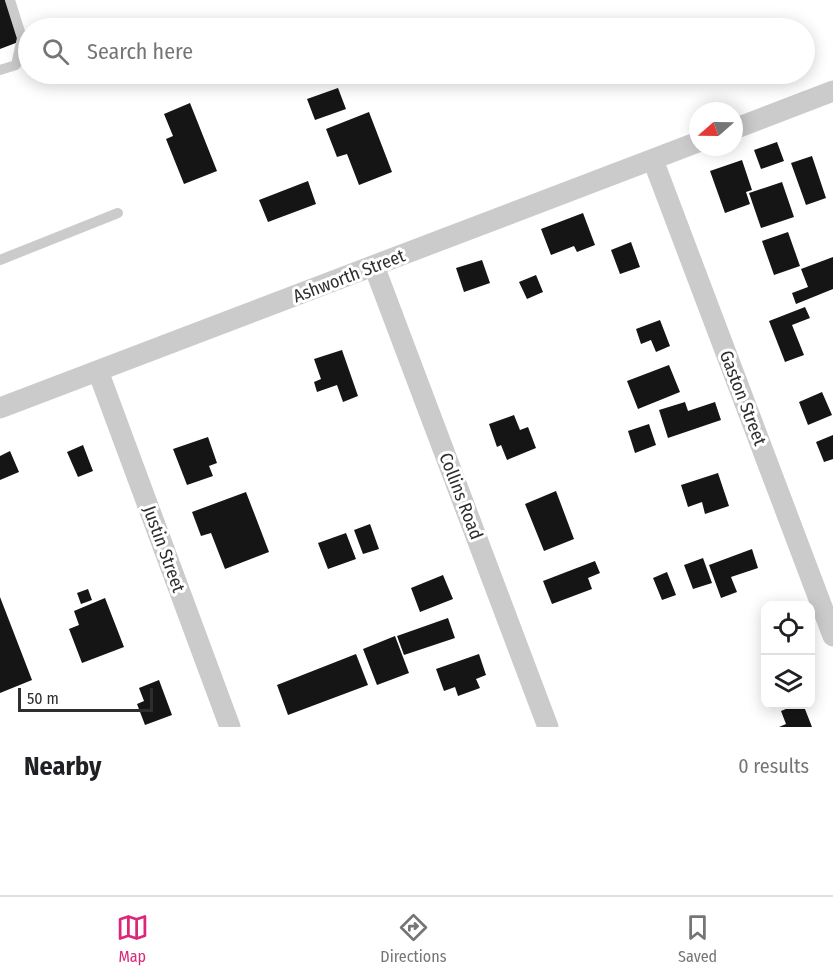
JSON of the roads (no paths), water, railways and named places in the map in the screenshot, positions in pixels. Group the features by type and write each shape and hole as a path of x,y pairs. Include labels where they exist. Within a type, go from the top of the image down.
{"street":[{"path":"743,126 833,91"},
{"name":"Ashworth Street","path":"0,408 689,146"},
{"name":"Gaston Street","path":"652,160 833,636"},
{"name":"Collins Road","path":"374,266 548,727"},
{"name":"Justin Street","path":"98,371 230,727"}],"lane":[{"path":"10,0 18,25"},
{"path":"0,70 16,65 18,56"},
{"path":"0,260 118,213"}]}
